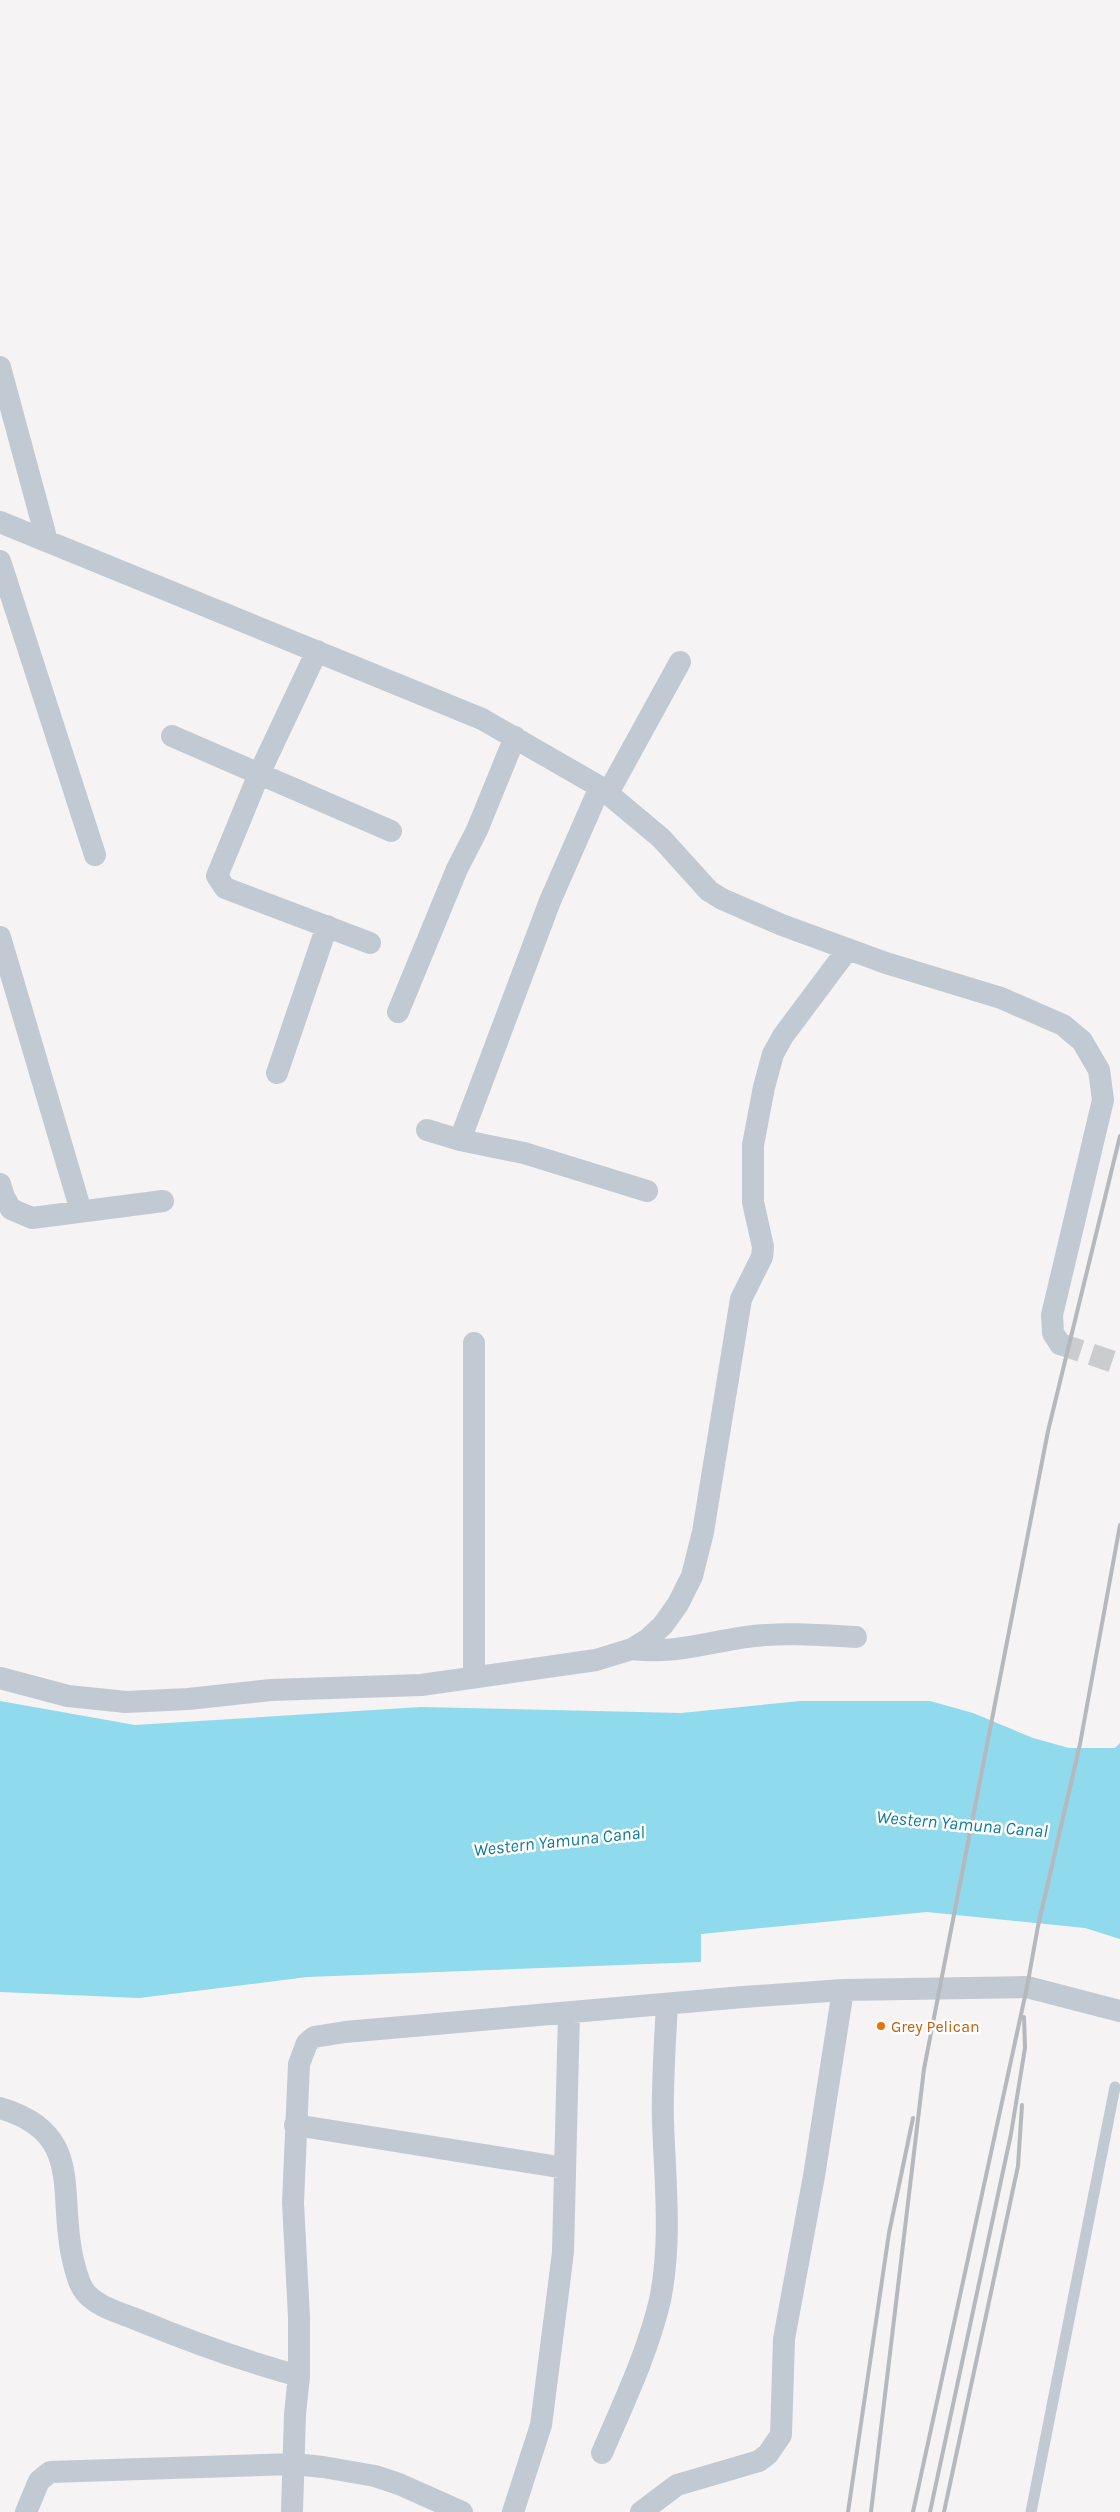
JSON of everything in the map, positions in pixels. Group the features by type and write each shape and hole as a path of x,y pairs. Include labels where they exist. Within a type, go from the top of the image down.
{"street":[{"path":"0,367 47,541"},
{"path":"0,522 482,719 604,790 660,838 709,891 782,925 886,963 1001,998 1063,1024 1082,1040 1099,1070 1102,1100 1052,1315 1053,1333 1060,1344"},
{"path":"0,561 95,855"},
{"path":"317,651 259,774 218,873 218,879 225,888 370,943"},
{"path":"460,1140 550,901 604,790 680,662"},
{"path":"172,736 391,831"},
{"path":"398,1012 457,869 477,830 515,737"},
{"path":"277,1073 327,926"},
{"path":"0,937 81,1211"},
{"path":"0,1678 68,1696 126,1702 188,1699 271,1690 421,1685 596,1660 632,1649 648,1639 663,1625 678,1604 692,1576 703,1532 741,1299 762,1257 763,1247 753,1202 753,1145 764,1087 773,1054 794,1019 848,949"},
{"path":"427,1130 460,1140 481,1142 524,1153 647,1191"},
{"path":"0,1184 7,1204 16,1213 27,1217 163,1201"},
{"path":"474,1343 474,1677"},
{"path":"632,1649 661,1652 763,1636 803,1634 856,1637"},
{"path":"292,2512 295,2414 299,2376 299,2317 293,2203 295,2124 299,2064 307,2043 314,2037 345,2032 843,1990 1027,1987 1120,2011"},
{"path":"641,2512 677,2485 759,2461 768,2454 781,2435 784,2339 814,2176 843,1990"},
{"path":"602,2452 634,2379 660,2300 667,2247 667,2177 663,2120 667,2004"},
{"path":"513,2512 542,2425 563,2252 569,2013"},
{"path":"0,2108 19,2114 36,2123 57,2147 66,2185 72,2254 78,2277 85,2292 100,2304 198,2345 241,2360 299,2376"},
{"path":"295,2124 565,2168"},
{"path":"26,2512 39,2480 50,2472 294,2464 347,2469 366,2473 399,2484 418,2503 462,2512"}],"lane":[{"path":"1031,2512 1115,2087"}],"water":[{"name":"Western Yamuna Canal","path":"0,1701 135,1725 421,1707 681,1713 800,1701 930,1701 973,1713 1033,1738 1069,1748 1115,1748 1120,1743 1120,1939 1085,1928 927,1912 701,1934 701,1962 307,1977 139,1998 0,1992"}],"tunnel":[{"path":"1060,1344 1120,1364"}],"railway":[{"path":"871,2512 924,2069 1048,1431 1120,1136"},
{"path":"913,2512 1027,1987 1038,1926 1080,1744 1120,1525"},
{"path":"930,2512 1011,2134 1025,2048 1024,2017"},
{"path":"944,2512 1018,2166 1022,2105"},
{"path":"848,2512 889,2233 913,2118"}],"place":[{"name":"Grey Pelican","path":"881,2026"}]}
